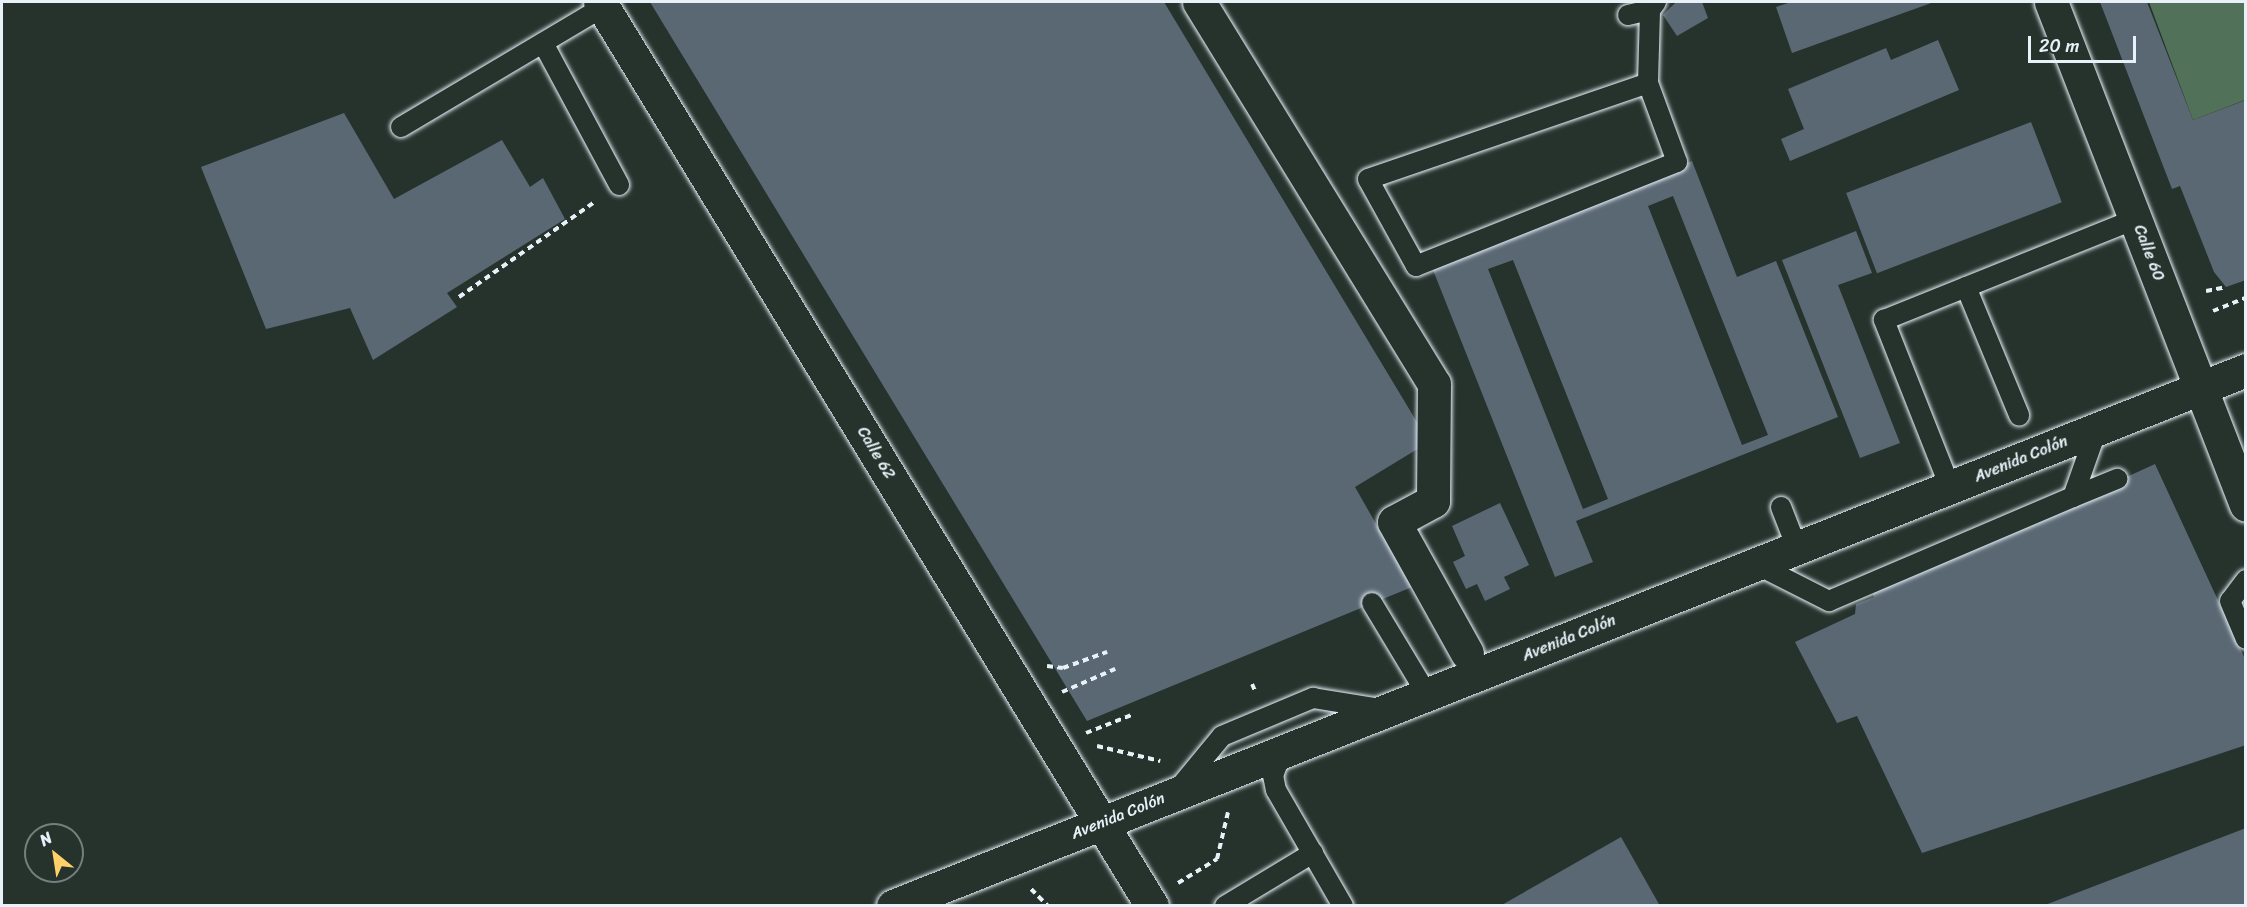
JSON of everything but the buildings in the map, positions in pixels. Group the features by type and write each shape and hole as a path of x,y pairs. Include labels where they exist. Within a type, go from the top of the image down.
{"street":[{"path":"1199,2 1434,384 1432,501 1394,522 1467,653"},
{"name":"Calle 60","path":"2051,2 2246,505"},
{"name":"Calle 62","path":"602,4 1101,823 1161,897"},
{"name":"Avenida Colón","path":"894,906 2246,370"}],"lane":[{"path":"400,127 543,43 602,4"},
{"path":"1628,15 1653,6 1647,83 1677,162 1416,266 1368,179 1647,83"},
{"path":"543,43 619,185"},
{"path":"1950,487 1884,320 2135,219"},
{"path":"1966,287 2019,415"},
{"path":"2073,497 2097,429"},
{"path":"1756,564 1829,602 2116,479"},
{"path":"1781,507 1797,548"},
{"path":"2246,580 2230,601 2246,639"},
{"path":"1372,603 1427,694"},
{"path":"1174,794 1222,736 1312,698 1386,710"},
{"path":"1282,752 1273,775 1276,790 1343,906"},
{"path":"1225,906 1313,854"}],"path":[{"path":"459,297 619,185"},
{"path":"2206,291 2226,287"},
{"path":"2213,311 2246,298"},
{"path":"1040,663 1063,668 1107,652"},
{"path":"1056,695 1114,669"},
{"path":"1080,735 1134,714"},
{"path":"1085,744 1164,762"},
{"path":"1161,897 1217,859 1228,809"},
{"path":"1028,886 1048,906"}],"green space":[{"path":"2149,2 2245,2 2245,100 2193,120"}]}
